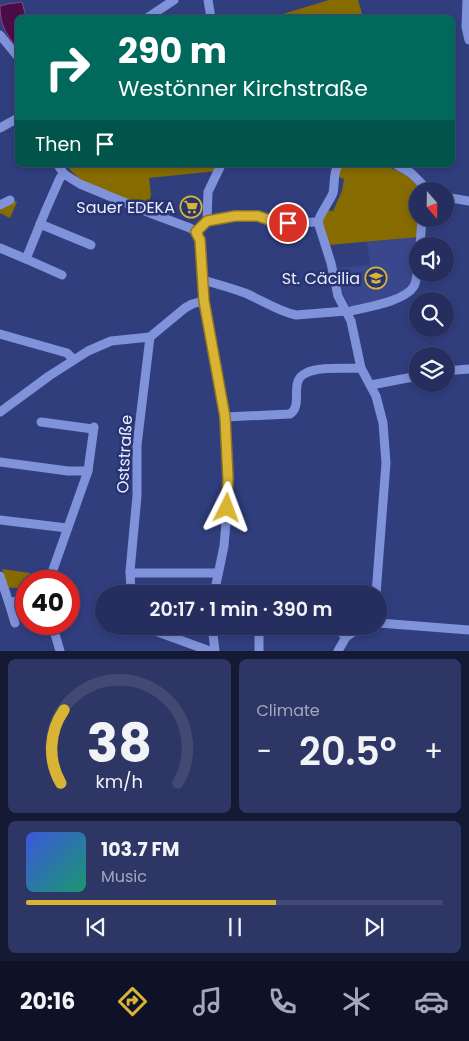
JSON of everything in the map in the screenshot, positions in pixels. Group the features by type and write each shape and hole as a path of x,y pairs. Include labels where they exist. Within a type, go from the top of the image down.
{"street":[{"path":"152,15 174,0"},
{"path":"208,0 210,15"},
{"path":"467,0 466,27 469,40"},
{"path":"0,35 15,53"},
{"path":"0,128 15,120"},
{"path":"59,167 64,174 84,187 155,216 186,226 196,232 200,240 204,301 225,417 228,487 224,546 216,585"},
{"path":"207,221 208,192 220,167"},
{"path":"337,167 333,191 318,222 331,263 338,296 349,311 361,368 371,385 381,411 386,443 377,585"},
{"path":"400,167 411,173 420,182"},
{"path":"26,259 60,178 64,174"},
{"path":"454,198 469,201"},
{"path":"0,205 10,200"},
{"path":"196,232 207,221 250,215 288,223 318,222"},
{"path":"40,224 91,245"},
{"path":"0,248 62,275"},
{"path":"203,280 246,294 271,307 296,315 349,311 399,298 408,293 416,282"},
{"path":"0,412 73,359 111,342 150,337 185,308 204,301"},
{"path":"0,334 67,353 73,359"},
{"name":"Oststraße","path":"131,585 137,496 137,445 150,337"},
{"path":"225,417 290,414 295,409 298,381 305,373 317,370 361,368"},
{"path":"454,370 469,369"},
{"path":"371,385 409,378"},
{"path":"41,422 93,428 88,471 54,570"},
{"path":"0,462 68,471 88,471"},
{"path":"0,520 67,528"},
{"path":"130,573 218,573"},
{"path":"0,576 15,623"},
{"path":"9,604 15,602"},
{"path":"387,624 469,630"},
{"path":"55,635 60,651"},
{"path":"165,635 210,651"},
{"path":"213,635 215,651"},
{"path":"259,635 260,651"},
{"path":"338,651 349,635"}],"shaded area":[{"path":"329,0 358,0 362,15 280,15"},
{"path":"22,2 25,15 15,15 15,45 4,29 1,19 0,6"},
{"path":"68,167 218,167 217,171 149,178 151,194 148,209 103,192 73,173"},
{"path":"341,167 389,167 408,176 414,182 409,182 409,228 420,228 419,237 329,245 321,222 327,210 333,211 342,191 344,179 337,176"},
{"path":"15,201 17,202 10,218 0,213 0,208"},
{"name":"St. Cäcilia","path":"409,237 409,282 412,282 412,285 400,295 351,310 336,268 370,265 367,242"},
{"path":"2,569 15,571 15,588 8,588"}],"place":[{"name":"Sauer EDEKA","path":"191,207"},
{"name":"St. Cäcilia","path":"376,278"}],"route":[{"path":"227,508 228,478 225,417 204,301 202,256 200,240 196,232 207,221 235,216 258,216 272,221 288,223"}]}
